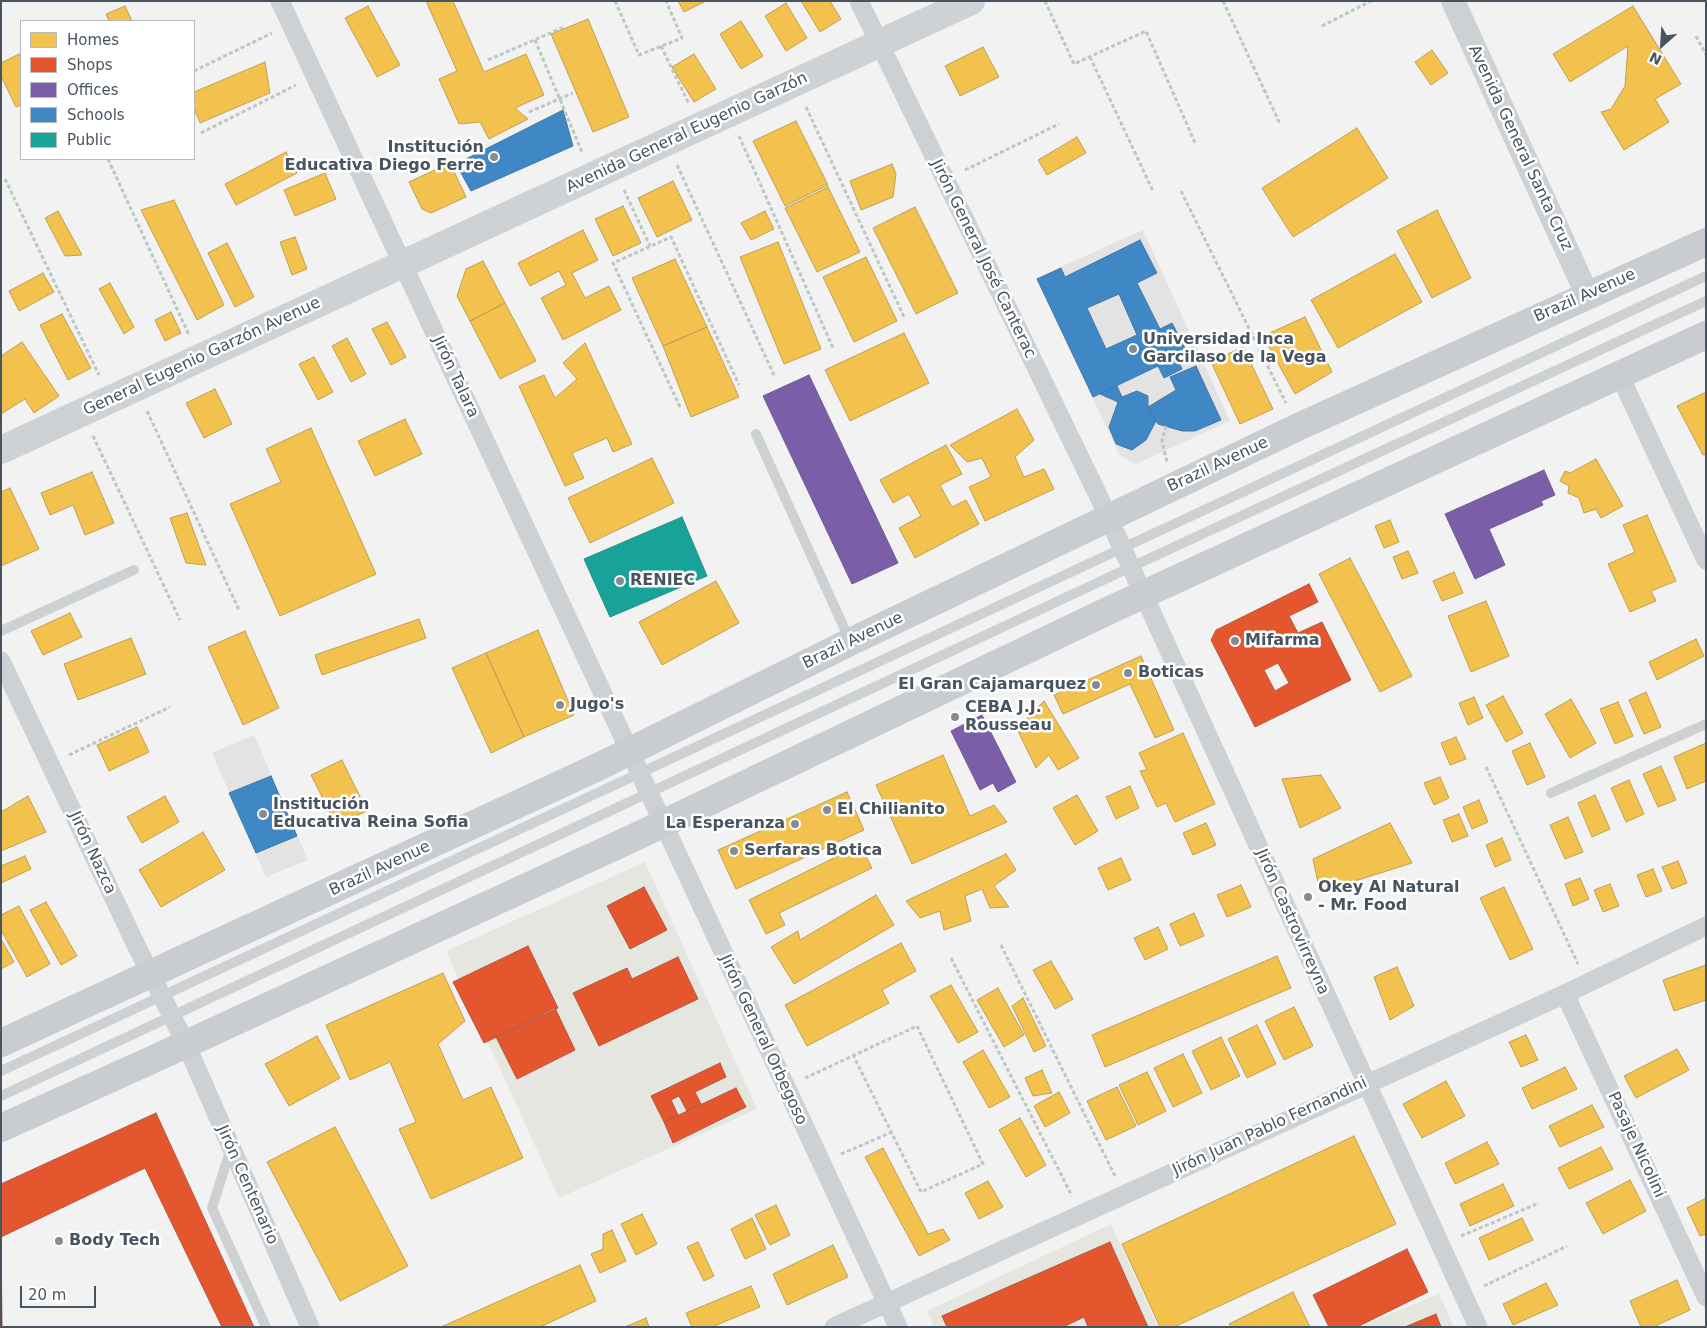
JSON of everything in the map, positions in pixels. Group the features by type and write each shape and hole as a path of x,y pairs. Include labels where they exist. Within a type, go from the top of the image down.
{"main road":[{"name":"Avenida General Eugenio Garzón","path":"402,264 971,1"},
{"name":"Brazil Avenue","path":"1,1043 156,987 634,763 850,642 1298,427 1587,294 1706,242"},
{"name":"General Eugenio Garzón Avenue","path":"1,450 402,264"},
{"path":"1,1128 664,824 1143,595 1706,335"}],"street":[{"name":"Jirón Talara","path":"280,1 634,763"},
{"name":"Jirón General José Canterac","path":"858,1 1108,518"},
{"name":"Avenida General Santa Cruz","path":"1453,1 1587,294"},
{"path":"1619,374 1706,560"},
{"name":"Jirón Castrovirreyna","path":"1108,518 1478,1327"},
{"name":"Jirón Nazca","path":"1,661 156,987 186,1044"},
{"name":"Jirón General Orbegoso","path":"634,763 898,1327"},
{"name":"Jirón Juan Pablo Fernandini","path":"834,1327 1564,994 1706,926"},
{"name":"Pasaje Nicolini","path":"1564,994 1706,1297"},
{"name":"Jirón Centenario","path":"186,1044 310,1327"}],"lane":[{"name":"Brazil Avenue","path":"634,763 1122,547 1706,276"},
{"path":"1,1096 1131,567 1706,301"},
{"path":"756,434 850,642"},
{"path":"1,631 134,570"},
{"path":"1551,793 1706,724"},
{"name":"Brazil Avenue","path":"1,1071 156,987"},
{"path":"231,1148 212,1208 266,1327"}],"path":[{"path":"615,1 639,55 682,38 666,1"},
{"path":"1045,1 1074,64 1146,31 1196,145"},
{"path":"1223,1 1280,124"},
{"path":"1322,26 1371,1"},
{"path":"195,71 290,24"},
{"path":"488,60 564,26"},
{"path":"1696,36 1706,56"},
{"path":"534,40 560,99 650,246"},
{"path":"661,46 700,127"},
{"path":"1090,57 1153,191"},
{"path":"201,133 315,76"},
{"path":"794,83 906,319"},
{"path":"530,112 573,93"},
{"path":"729,113 833,348"},
{"path":"944,180 1059,124"},
{"path":"666,142 774,375"},
{"path":"108,160 185,325"},
{"path":"5,180 94,366"},
{"path":"1181,191 1298,427"},
{"path":"680,407 613,263 671,237 739,386"},
{"path":"136,387 239,610"},
{"path":"82,412 180,620"},
{"path":"50,764 170,707"},
{"path":"1486,767 1587,983"},
{"path":"1001,945 1108,1158 1123,1195"},
{"path":"951,958 1080,1214"},
{"path":"785,1087 854,1057 917,1026 983,1164 921,1192 854,1057"},
{"path":"820,1163 892,1132"},
{"path":"1440,1245 1539,1203"},
{"path":"1463,1296 1567,1246"}],"shaded area":[{"name":"Universidad Inca Garcilaso de la Vega","path":"1143,230 1230,421 1136,464 1120,456 1036,278"},
{"name":"Institución Educativa Reina Sofia","path":"254,735 308,860 266,877 212,753"},
{"path":"645,862 757,1109 559,1198 446,951"},
{"path":"1111,1224 1158,1327 934,1327 927,1311"},
{"path":"1439,1294 1454,1327 1358,1327"}],"building: Homes":[{"path":"426,1 453,1 484,72 526,54 544,95 515,108 528,119 489,139 480,122 459,124 439,79 457,71"},
{"path":"678,1 706,1 684,12"},
{"path":"801,1 830,1 841,19 820,32"},
{"path":"786,3 807,38 786,51 765,16"},
{"path":"125,6 132,20 109,20 106,14"},
{"path":"368,6 400,65 377,77 345,18"},
{"path":"1633,6 1681,84 1655,99 1669,122 1624,150 1601,112 1611,109 1625,86 1628,46 1570,82 1553,54"},
{"path":"588,19 629,117 593,132 551,34"},
{"path":"741,21 763,56 741,69 720,34"},
{"path":"983,47 999,77 960,96 945,66"},
{"path":"1432,50 1448,73 1431,85 1415,62"},
{"path":"19,54 20,56 20,105 16,107 1,76 1,63"},
{"path":"694,54 716,89 694,102 672,67"},
{"path":"265,62 270,93 200,123 195,110 195,92"},
{"path":"796,121 828,185 785,206 753,141"},
{"path":"1357,128 1388,178 1293,237 1262,188"},
{"path":"1077,137 1086,153 1047,175 1038,160"},
{"path":"286,152 297,173 236,205 225,184"},
{"path":"450,163 466,197 431,213 422,209 409,182"},
{"path":"892,164 896,174 893,197 861,210 850,181"},
{"path":"325,173 336,199 295,216 284,190"},
{"path":"673,181 692,220 657,237 638,198"},
{"path":"828,187 860,252 817,272 785,208"},
{"path":"174,200 224,305 197,320 141,210"},
{"path":"623,206 641,243 613,256 595,219"},
{"path":"915,207 958,293 916,314 873,228"},
{"path":"1437,210 1471,278 1432,298 1397,231"},
{"path":"58,211 82,255 65,256 45,218"},
{"path":"765,211 774,229 751,240 741,223"},
{"path":"583,230 598,260 572,273 585,298 609,286 621,310 563,340 541,298 566,285 559,271 530,286 518,263"},
{"path":"295,237 307,269 292,275 280,242"},
{"path":"778,242 821,349 784,364 740,257"},
{"path":"227,243 254,297 235,307 208,253"},
{"path":"1395,254 1422,302 1338,348 1311,300"},
{"path":"866,257 897,321 854,342 823,277"},
{"path":"675,259 707,327 663,346 632,278"},
{"path":"483,261 505,303 470,321 457,296 466,269"},
{"path":"43,273 54,292 19,311 9,291"},
{"path":"110,283 134,327 124,334 99,289"},
{"path":"505,303 536,361 500,379 470,321"},
{"path":"171,312 181,333 165,341 155,320"},
{"path":"62,314 91,368 68,380 40,325"},
{"path":"1305,317 1332,372 1295,394 1263,336"},
{"path":"387,322 406,357 391,365 372,329"},
{"path":"707,327 739,397 691,417 663,346"},
{"path":"904,333 929,383 850,421 825,370"},
{"path":"347,338 366,374 351,382 332,346"},
{"path":"22,342 59,396 34,413 25,399 1,414 1,356"},
{"path":"585,343 632,444 613,452 607,438 572,453 584,478 565,486 519,386 544,375 555,398 577,379 563,363"},
{"path":"1243,347 1273,409 1240,424 1211,362"},
{"path":"314,357 333,392 318,400 299,364"},
{"path":"215,389 232,424 204,438 186,403"},
{"path":"1706,392 1706,454 1703,455 1677,406"},
{"path":"1017,409 1034,440 1015,457 1024,477 1044,469 1054,489 985,521 969,487 991,477 982,458 967,462 950,445"},
{"path":"405,419 422,454 375,476 358,441"},
{"path":"311,428 376,574 280,616 230,504 281,482 266,449"},
{"path":"946,445 962,474 940,485 952,507 966,500 979,524 915,558 899,528 921,516 909,494 893,503 880,480"},
{"path":"652,458 674,503 590,543 568,498"},
{"path":"1596,459 1623,506 1601,518 1596,509 1584,513 1579,498 1568,493 1569,486 1560,481 1565,471 1570,473"},
{"path":"92,472 114,523 85,535 73,505 50,515 41,493"},
{"path":"10,488 39,549 1,566 1,492"},
{"path":"187,513 206,565 186,563 170,518"},
{"path":"1647,515 1676,581 1651,591 1656,601 1630,612 1608,564 1635,552 1623,525"},
{"path":"1390,520 1399,542 1384,548 1375,526"},
{"path":"1408,551 1418,573 1402,579 1393,557"},
{"path":"1350,558 1412,676 1380,692 1319,574"},
{"path":"1454,572 1463,593 1442,601 1433,581"},
{"path":"716,581 739,623 662,665 639,622"},
{"path":"1486,601 1509,656 1471,672 1448,616"},
{"path":"70,613 82,637 43,655 31,631"},
{"path":"419,619 426,638 322,675 315,655"},
{"path":"538,630 574,715 524,737 486,653"},
{"path":"245,631 279,708 243,725 208,647"},
{"path":"131,638 146,674 78,700 64,664"},
{"path":"1696,639 1704,656 1657,680 1649,662"},
{"path":"486,653 524,737 491,753 452,668"},
{"path":"1141,656 1174,730 1155,738 1130,684 1063,714 1054,695"},
{"path":"1646,692 1661,727 1644,734 1629,700"},
{"path":"1503,696 1523,733 1506,742 1486,705"},
{"path":"1474,697 1483,718 1468,725 1459,703"},
{"path":"1571,699 1596,743 1570,758 1545,714"},
{"path":"1044,701 1079,758 1058,770 1049,755 1036,768 1017,729"},
{"path":"1618,702 1633,736 1615,744 1600,709"},
{"path":"137,727 149,752 109,771 97,745"},
{"path":"1183,733 1215,804 1175,822 1166,803 1157,807 1140,771 1147,770 1139,753"},
{"path":"1456,737 1466,759 1450,765 1441,743"},
{"path":"1530,743 1545,777 1527,785 1512,751"},
{"path":"1706,743 1706,781 1687,789 1674,757"},
{"path":"943,755 970,816 994,805 1007,822 912,864 876,785"},
{"path":"342,760 367,811 336,825 311,775"},
{"path":"1661,766 1676,800 1658,807 1643,774"},
{"path":"1321,775 1341,808 1300,828 1282,779"},
{"path":"1440,777 1449,798 1434,805 1424,783"},
{"path":"1629,780 1644,814 1626,822 1611,788"},
{"path":"1130,786 1139,808 1116,819 1106,797"},
{"path":"847,792 864,830 736,889 718,850"},
{"path":"1077,795 1098,831 1075,845 1053,808"},
{"path":"1595,795 1610,829 1592,837 1578,803"},
{"path":"28,796 46,832 1,851 1,812"},
{"path":"165,796 179,822 142,843 127,817"},
{"path":"1479,800 1488,822 1472,829 1463,807"},
{"path":"1459,814 1468,836 1452,842 1443,820"},
{"path":"1568,817 1583,852 1565,859 1550,825"},
{"path":"1206,823 1216,845 1193,855 1183,833"},
{"path":"1390,823 1412,863 1320,892 1313,859"},
{"path":"203,832 225,870 161,907 139,870"},
{"path":"1502,838 1511,860 1495,867 1486,845"},
{"path":"860,845 872,868 779,913 785,925 766,934 749,900"},
{"path":"1006,854 1016,870 994,886 1009,907 990,908 982,889 965,896 971,921 944,930 940,911 920,918 906,901"},
{"path":"25,856 31,869 1,883 1,866"},
{"path":"1121,858 1131,880 1108,890 1098,868"},
{"path":"1678,861 1687,883 1672,889 1662,867"},
{"path":"1653,869 1662,891 1646,897 1637,875"},
{"path":"1580,878 1589,899 1573,906 1565,884"},
{"path":"1610,884 1619,906 1603,912 1594,890"},
{"path":"1241,885 1251,907 1227,917 1217,895"},
{"path":"1504,887 1533,949 1510,960 1480,898"},
{"path":"876,895 894,925 794,984 771,947 798,931 800,940"},
{"path":"46,902 77,956 61,965 30,910"},
{"path":"19,906 50,964 27,977 1,930 1,915"},
{"path":"1194,913 1204,936 1180,946 1170,924"},
{"path":"1158,927 1168,949 1145,960 1134,938"},
{"path":"1,939 14,962 1,969"},
{"path":"901,943 916,971 882,990 889,1003 807,1046 785,1005"},
{"path":"1277,956 1291,988 1105,1067 1092,1035"},
{"path":"1051,961 1073,999 1055,1009 1033,970"},
{"path":"1706,965 1706,1000 1674,1011 1663,980"},
{"path":"1397,967 1414,1006 1390,1020 1374,977"},
{"path":"443,973 465,1021 438,1044 463,1100 491,1087 523,1158 431,1199 399,1129 416,1122 390,1062 350,1080 326,1025"},
{"path":"951,985 978,1032 958,1043 930,996"},
{"path":"998,988 1024,1035 1004,1047 977,1000"},
{"path":"1023,998 1046,1046 1034,1052 1012,1006"},
{"path":"1294,1007 1313,1046 1284,1060 1265,1021"},
{"path":"1257,1025 1276,1064 1247,1078 1228,1039"},
{"path":"1526,1035 1538,1060 1521,1067 1509,1042"},
{"path":"317,1036 340,1078 289,1106 265,1064"},
{"path":"1221,1037 1240,1076 1211,1090 1192,1051"},
{"path":"1677,1049 1689,1070 1636,1098 1624,1076"},
{"path":"983,1050 1010,1097 989,1108 963,1062"},
{"path":"1183,1054 1202,1093 1173,1107 1154,1068"},
{"path":"1565,1067 1577,1089 1532,1109 1522,1088"},
{"path":"1042,1070 1052,1093 1033,1096 1025,1078"},
{"path":"1147,1072 1166,1111 1138,1125 1119,1085"},
{"path":"1446,1081 1465,1116 1422,1138 1403,1104"},
{"path":"1117,1087 1136,1126 1106,1140 1087,1101"},
{"path":"1059,1092 1070,1113 1045,1127 1034,1106"},
{"path":"1592,1105 1604,1127 1560,1147 1549,1126"},
{"path":"1020,1118 1046,1165 1026,1177 999,1130"},
{"path":"335,1127 408,1266 340,1301 267,1162"},
{"path":"1354,1136 1396,1224 1174,1327 1160,1327 1122,1244"},
{"path":"1487,1142 1499,1164 1455,1184 1445,1163"},
{"path":"1601,1147 1613,1169 1569,1189 1558,1168"},
{"path":"883,1148 928,1234 943,1229 950,1240 919,1256 865,1157"},
{"path":"1630,1180 1646,1211 1603,1234 1586,1203"},
{"path":"988,1181 1003,1207 979,1219 965,1193"},
{"path":"1503,1184 1514,1206 1470,1226 1460,1204"},
{"path":"1706,1198 1706,1234 1700,1236 1687,1208"},
{"path":"776,1205 790,1235 770,1245 755,1215"},
{"path":"642,1214 657,1244 636,1255 621,1224"},
{"path":"752,1218 766,1249 745,1259 731,1229"},
{"path":"1522,1218 1533,1240 1489,1260 1479,1238"},
{"path":"612,1230 626,1261 600,1273 591,1254 603,1249 603,1234"},
{"path":"698,1242 714,1276 704,1281 687,1247"},
{"path":"833,1245 848,1277 787,1305 773,1274"},
{"path":"580,1265 596,1301 540,1327 441,1327"},
{"path":"1677,1280 1690,1310 1653,1327 1641,1327 1630,1301"},
{"path":"1546,1283 1558,1305 1513,1325 1503,1304"},
{"path":"751,1286 760,1307 712,1327 692,1327 686,1313"},
{"path":"1293,1292 1310,1327 1231,1327 1229,1324"},
{"path":"646,1318 649,1327 625,1327"}],"building: Shops":[{"path":"1309,584 1318,602 1289,616 1298,633 1322,622 1351,680 1255,727 1211,640 1216,630","holes":["1278,663 1289,683 1275,691 1264,670"]},
{"path":"644,887 667,930 630,949 607,906"},
{"path":"528,946 558,1008 484,1043 453,982"},
{"path":"678,957 698,999 599,1046 573,993 627,968 632,979"},
{"path":"555,1008 575,1050 517,1079 496,1037"},
{"path":"720,1063 726,1077 695,1092 701,1104 687,1111 679,1096 671,1100 678,1115 664,1122 651,1096"},
{"path":"736,1088 746,1107 673,1143 664,1122"},
{"path":"156,1113 254,1327 1,1327 1,1184"},
{"path":"145,1168 222,1327 2,1327 1,1237"},
{"path":"1110,1242 1148,1327 1088,1327 1084,1317 1063,1327 947,1327 942,1316"},
{"path":"1407,1249 1428,1292 1357,1327 1329,1327 1313,1295"},
{"path":"1436,1314 1441,1327 1405,1327"}],"building: Offices":[{"path":"809,375 898,563 852,584 763,396"},
{"path":"1544,470 1555,495 1541,501 1543,505 1489,529 1505,565 1475,579 1445,514"},
{"path":"982,715 1016,782 998,792 993,783 980,790 951,731"}],"building: Schools":[{"path":"563,110 573,146 471,191 456,164"},
{"path":"1140,240 1157,273 1137,283 1160,329 1172,323 1185,348 1175,353 1182,369 1164,378 1158,366 1093,397 1037,279 1061,268 1065,277","holes":["1119,294 1137,335 1106,349 1087,308"]},
{"path":"1196,366 1221,420 1195,431 1182,431 1158,424 1148,407 1176,390 1170,377"},
{"path":"1117,386 1122,397 1137,391 1148,396 1148,407 1156,421 1146,440 1132,450 1116,444 1109,427 1118,402 1100,394"},
{"path":"271,776 297,836 256,853 229,793"}],"building: Public":[{"path":"682,517 707,576 610,617 584,559"}],"place":[{"name":"Institución Educativa Diego Ferre","path":"494,157"},
{"name":"Universidad Inca Garcilaso de la Vega","path":"1133,349"},
{"name":"RENIEC","path":"620,581"},
{"name":"Mifarma","path":"1235,641"},
{"name":"Boticas","path":"1128,673"},
{"name":"El Gran Cajamarquez","path":"1096,685"},
{"name":"Jugo's","path":"560,705"},
{"name":"CEBA J.J. Rousseau","path":"955,717"},
{"name":"El Chilianito","path":"827,810"},
{"name":"Institución Educativa Reina Sofia","path":"263,814"},
{"name":"La Esperanza","path":"795,824"},
{"name":"Serfaras Botica","path":"734,851"},
{"name":"Okey Al Natural - Mr. Food","path":"1308,897"},
{"name":"Body Tech","path":"59,1241"}]}
